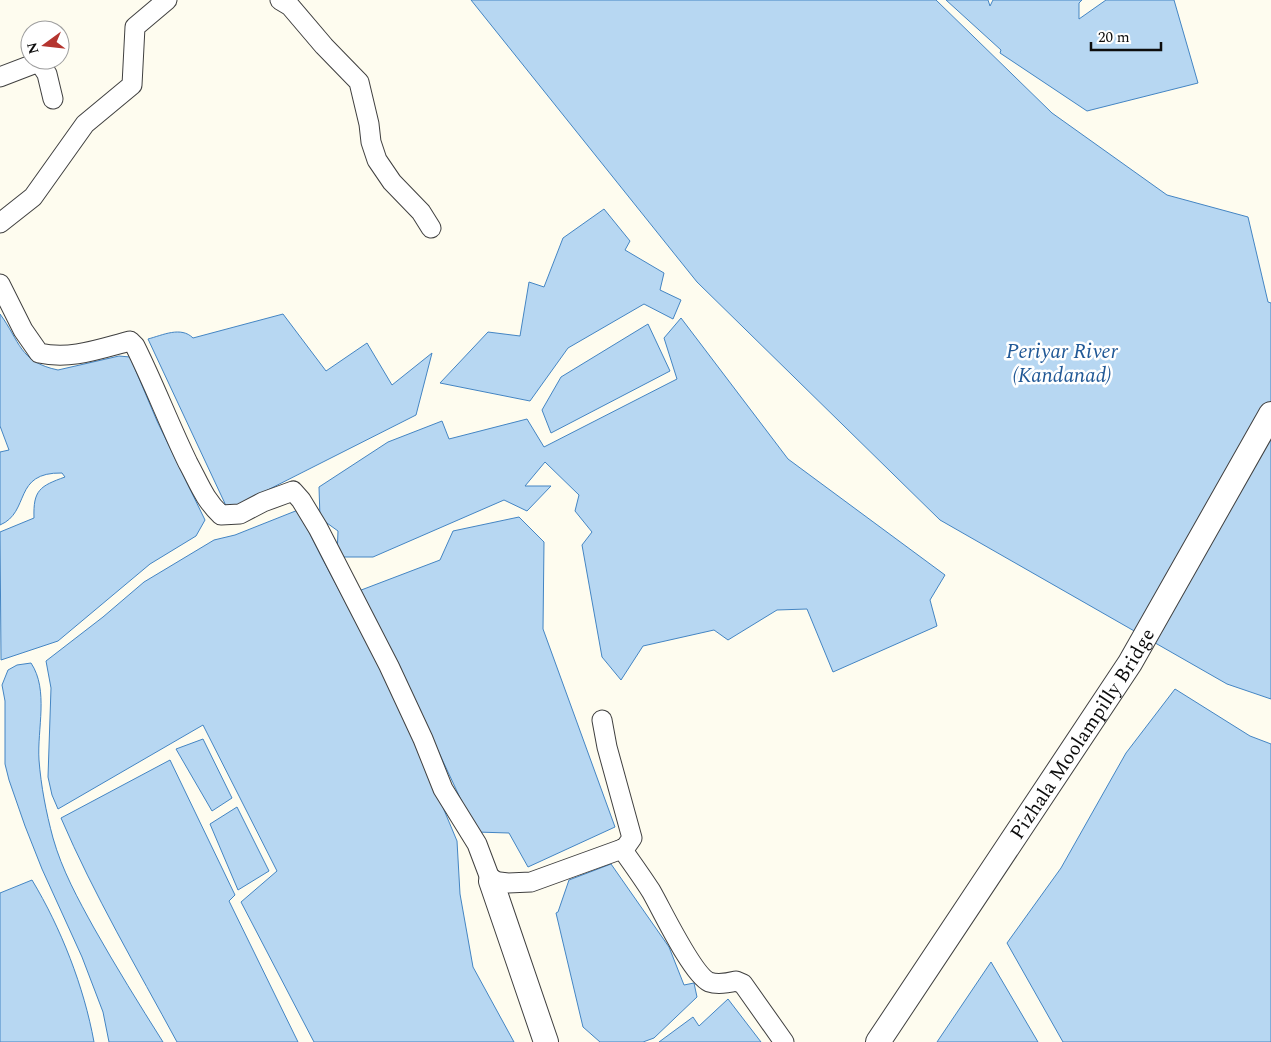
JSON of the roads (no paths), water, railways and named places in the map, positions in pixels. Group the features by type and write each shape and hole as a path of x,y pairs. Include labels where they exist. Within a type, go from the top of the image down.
{"street":[{"path":"0,223 33,197 85,124 132,85 136,27 168,0"},
{"path":"280,0 290,6 324,46 359,82 369,124 370,142 376,160 392,182 421,212 432,228"},
{"path":"0,77 39,62 47,74 53,99"},
{"path":"0,284 23,330 39,353 54,356 71,356 103,350 130,341 135,346 175,436 210,504 221,515 240,514 263,502 293,491 301,500 318,528 389,666 443,789 477,844 546,1042"},
{"name":"Pizhala Moolampilly Bridge","path":"878,1042 1130,662 1271,414"},
{"path":"491,881 508,883 531,882 626,848 632,838 607,747 602,720"},
{"path":"622,849 650,890 688,957 700,974 710,982 724,984 736,981 743,984 784,1042"}],"water":[{"name":"Periyar River (Kandanad)","path":"471,0 936,0 1052,113 1167,195 1248,217 1268,302 1271,303 1271,699 1227,684 940,520 697,282"},
{"path":"946,0 988,0 990,6 993,0 1082,0 1079,3 1079,19 1106,0 1174,0 1198,83 1087,111 1000,53 1001,50"},
{"path":"604,209 630,241 625,250 664,273 660,290 681,300 673,319 644,304 568,348 530,401 440,383 488,332 520,336 529,282 544,287 563,238"},
{"path":"0,314 28,356 35,362 45,366 58,370 119,356 130,357 157,421 205,520 196,536 150,564 58,641 1,660 0,532 34,518 35,501 40,490 49,483 65,477 62,473 46,474 36,479 29,486 10,519 0,525 0,452 9,450 0,426"},
{"path":"283,314 326,371 367,343 392,385 432,353 416,415 228,510 148,339 177,332 188,334 193,338"},
{"path":"681,318 788,459 945,575 930,600 937,626 833,672 807,609 777,610 728,640 714,630 643,646 621,680 602,657 582,545 592,532 575,511 579,495 545,462 525,486 551,486 527,511 504,500 373,557 337,557 338,531 320,518 319,487 388,442 442,421 449,439 527,419 544,447 677,379 664,338"},
{"path":"648,324 670,371 551,433 542,410 561,377"},
{"path":"298,510 401,707 457,841 460,894 473,967 514,1042 314,1042 241,902 277,871 203,725 58,809 52,795 48,777 51,688 46,661 103,617 144,582 214,540 235,535"},
{"path":"519,517 544,542 543,629 615,827 528,867 509,833 476,832 434,742 356,592 440,560 453,531"},
{"path":"31,663 40,685 39,760 41,780 48,818 57,850 71,884 94,928 163,1042 109,1042 103,1012 82,957 42,869 25,826 5,764 5,701 2,685 8,670 17,665"},
{"path":"1175,689 1250,736 1271,744 1271,1042 1063,1042 1007,943 1061,868 1126,753"},
{"path":"203,739 232,798 212,811 176,749"},
{"path":"170,760 235,895 229,901 298,1042 177,1042 116,931 74,847 61,818"},
{"path":"237,807 269,871 238,890 210,824"},
{"path":"611,864 669,947 684,985 694,983 697,997 654,1038 643,1042 600,1042 583,1027 556,913 569,880"},
{"path":"32,880 53,918 70,958 90,1021 94,1042 0,1042 0,893"},
{"path":"991,962 1038,1042 937,1042"},
{"path":"728,999 761,1042 659,1042 693,1017 699,1026"}]}
